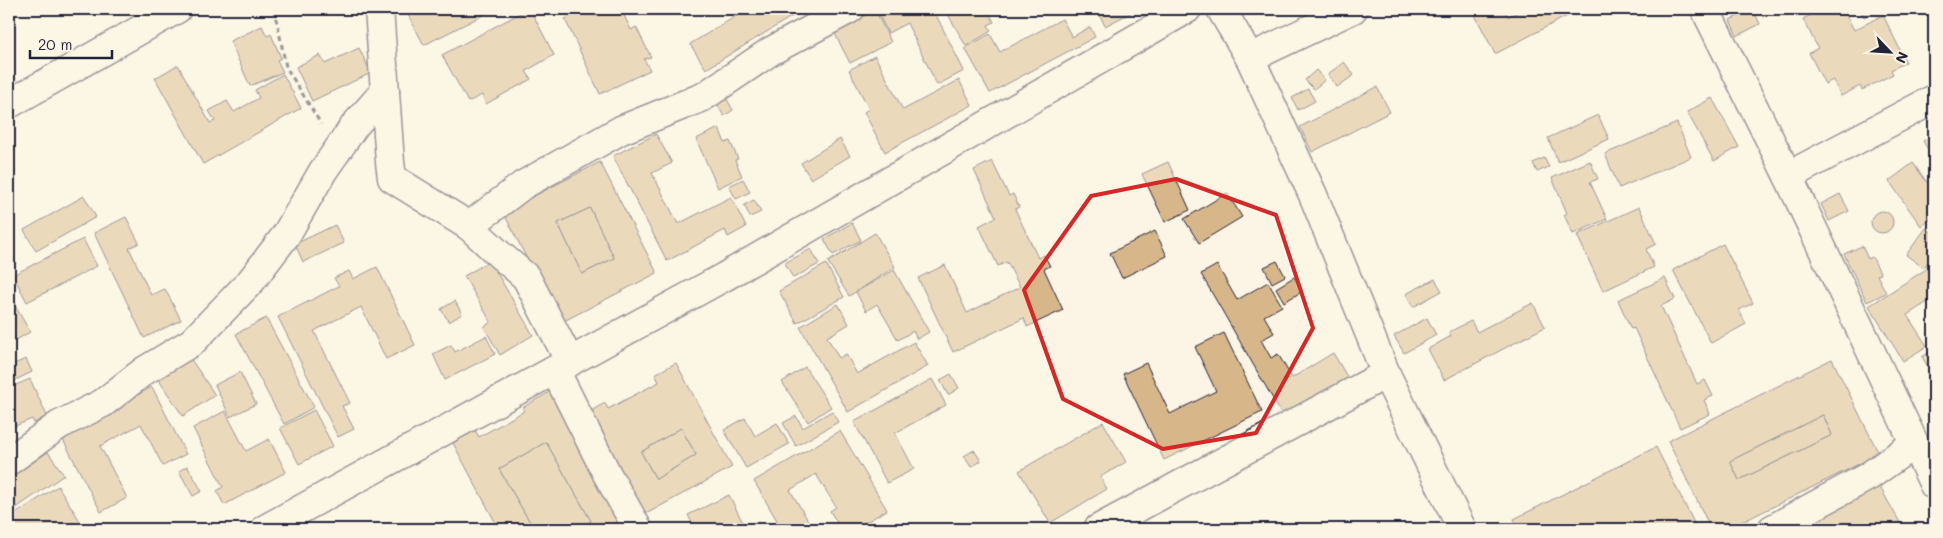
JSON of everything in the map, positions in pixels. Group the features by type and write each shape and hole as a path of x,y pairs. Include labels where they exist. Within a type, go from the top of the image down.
{"street":[{"path":"9,104 177,9"},
{"path":"379,9 392,178 469,226 526,277 607,474 638,529"},
{"path":"469,226 523,186 564,162 621,130 702,97 772,51 850,9"},
{"path":"265,529 724,277 1188,9"},
{"path":"1221,9 1250,58 1313,196 1386,374 1462,529"},
{"path":"1250,58 1354,9"},
{"path":"1706,9 1788,176 1934,486"},
{"path":"9,461 59,425 103,403 144,372 192,342 251,281 280,243 337,150 355,125 385,91"},
{"path":"1788,176 1934,98"},
{"path":"1098,529 1386,374"},
{"path":"1772,529 1869,476 1914,444"}],"path":[{"path":"273,9 286,67 337,150"}],"highlighted area":[{"path":"1176,179 1276,215 1313,328 1256,433 1163,449 1063,399 1024,290 1091,196"}],"building":[{"path":"405,9 495,9 424,45"},
{"path":"530,9 554,55 526,71 531,79 486,104 482,95 468,102 442,55"},
{"path":"585,9 621,9 631,30 636,27 651,57 644,59 650,70 600,94 565,19"},
{"path":"748,9 804,9 706,69 690,44"},
{"path":"876,9 933,9 964,71 937,85 907,23 888,33"},
{"path":"945,9 987,9 994,22 988,25 991,31 966,46"},
{"path":"1097,9 1138,9 1105,26"},
{"path":"1472,9 1504,9 1508,17 1523,9 1566,9 1569,15 1495,54"},
{"path":"1753,9 1760,24 1737,36 1730,20"},
{"path":"1759,9 1778,9 1763,17"},
{"path":"1823,9 1843,9 1854,30 1883,15 1906,62 1891,70 1893,74 1862,90 1860,86 1841,96 1833,80 1825,84 1809,53 1818,48 1803,19"},
{"path":"1860,9 1881,9 1864,17"},
{"path":"875,10 891,42 850,63 834,32"},
{"path":"1062,19 1072,37 1090,27 1095,37 990,93 965,48 990,34 1000,52"},
{"path":"262,26 267,36 271,34 281,58 277,60 283,72 250,86 230,41"},
{"path":"359,48 371,73 312,101 296,67 320,55 325,64"},
{"path":"875,56 903,110 959,80 972,105 885,152 864,112 869,109 849,70"},
{"path":"1344,62 1354,75 1337,87 1328,74"},
{"path":"178,65 210,123 215,121 209,111 227,101 234,112 259,98 255,90 283,74 301,108 203,164 155,78"},
{"path":"1316,70 1325,80 1314,89 1305,80"},
{"path":"1377,87 1390,112 1312,152 1300,127"},
{"path":"1308,89 1315,101 1298,110 1292,98"},
{"path":"725,96 733,110 724,116 715,101"},
{"path":"1712,98 1739,147 1714,161 1687,112"},
{"path":"1598,115 1609,139 1558,162 1548,138"},
{"path":"1677,123 1691,157 1619,188 1605,154"},
{"path":"719,128 725,143 730,141 738,159 735,160 742,176 718,188 696,139"},
{"path":"656,134 672,163 652,173 678,224 731,197 746,227 728,237 725,230 667,261 613,156"},
{"path":"1934,135 1934,160 1923,141"},
{"path":"840,139 850,156 811,179 801,163"},
{"path":"1544,158 1549,167 1537,172 1533,163"},
{"path":"992,161 1009,196 1013,194 1019,207 1015,209 1038,258 1044,255 1050,266 1044,269 1063,310 1027,327 1024,318 953,352 918,278 945,265 967,313 1020,287 1007,262 998,266 979,226 996,217 974,170"},
{"path":"1590,161 1598,179 1590,182 1607,219 1573,234 1564,215 1567,213 1552,178"},
{"path":"600,162 657,273 560,323 503,212","holes":["590,208 614,258 582,274 558,223"]},
{"path":"1168,162 1190,210 1165,222 1142,174"},
{"path":"1913,163 1934,192 1934,217 1921,226 1889,181"},
{"path":"743,179 750,192 736,199 729,186"},
{"path":"1227,193 1242,217 1199,243 1184,219"},
{"path":"1840,194 1849,211 1829,221 1821,204"},
{"path":"84,196 96,217 36,251 24,230"},
{"path":"754,200 761,212 750,217 744,205"},
{"path":"1639,207 1656,244 1646,249 1654,267 1603,291 1577,235"},
{"path":"590,208 614,258 582,274 558,223"},
{"path":"1882,211 1890,214 1893,222 1890,230 1882,233 1874,230 1871,222 1874,214"},
{"path":"126,217 139,243 129,248 151,295 165,289 181,320 144,338 94,233"},
{"path":"852,223 861,240 833,255 824,239"},
{"path":"335,225 344,243 303,262 295,244"},
{"path":"1926,228 1934,234 1934,253 1924,268 1906,255"},
{"path":"1155,231 1167,256 1122,278 1110,253"},
{"path":"875,233 895,267 849,296 828,262"},
{"path":"83,239 97,266 27,302 13,275"},
{"path":"1723,244 1753,303 1739,310 1746,324 1711,343 1673,270"},
{"path":"1862,246 1868,259 1872,257 1881,274 1877,275 1886,293 1867,302 1844,254"},
{"path":"811,249 819,264 793,278 785,263"},
{"path":"490,261 533,335 500,355 484,327 491,322 464,276"},
{"path":"1277,261 1285,276 1272,283 1264,267"},
{"path":"826,264 844,297 797,323 779,291"},
{"path":"1934,264 1934,298 1907,315 1927,346 1903,361 1869,306"},
{"path":"1217,265 1237,300 1268,282 1282,306 1264,316 1274,333 1261,340 1271,358 1278,354 1292,378 1333,353 1349,380 1284,418 1201,274"},
{"path":"377,267 415,345 386,359 361,307 314,331 350,403 342,406 354,429 338,437 278,317 339,286 334,278 349,271 353,279"},
{"path":"894,270 929,332 917,339 913,331 898,340 877,304 866,311 856,292"},
{"path":"1294,277 1303,291 1284,302 1276,288"},
{"path":"1665,278 1675,299 1661,306 1697,384 1705,380 1713,396 1704,400 1710,414 1680,428 1634,328 1631,329 1618,300"},
{"path":"1435,279 1442,291 1413,307 1406,294"},
{"path":"9,295 30,332 9,344"},
{"path":"455,301 462,314 449,322 441,309"},
{"path":"1533,303 1545,327 1444,380 1428,349 1451,336 1449,332 1471,321 1477,332"},
{"path":"838,304 849,324 827,337 839,358 846,354 857,374 914,342 928,366 848,412 800,327"},
{"path":"266,318 314,407 284,424 236,334"},
{"path":"1427,318 1436,335 1404,353 1394,336"},
{"path":"1224,333 1262,412 1164,460 1123,374 1146,363 1170,414 1216,391 1195,347"},
{"path":"486,336 495,354 445,380 433,354 451,345 455,352"},
{"path":"1934,349 1934,377 1922,357"},
{"path":"190,358 215,395 183,416 158,379"},
{"path":"26,359 32,372 9,383 9,366"},
{"path":"1832,359 1879,454 1728,529 1711,529 1668,441","holes":["1823,415 1832,435 1739,480 1730,461"]},
{"path":"676,363 732,467 644,515 589,412 605,403 608,409 659,382 655,374","holes":["681,428 696,455 656,479 641,452"]},
{"path":"805,367 831,407 808,422 782,382"},
{"path":"240,372 256,404 230,417 215,385"},
{"path":"951,374 959,388 948,395 940,380"},
{"path":"30,379 47,416 34,423 32,419 15,426 9,413 9,388"},
{"path":"932,379 946,405 895,433 914,469 887,483 854,422"},
{"path":"152,387 186,454 163,466 141,424 100,446 127,498 101,512 61,436"},
{"path":"551,391 625,529 577,529 591,521 546,442 499,469 534,529 499,529 453,443 475,430 479,437 524,411 522,408"},
{"path":"314,410 333,446 299,464 280,428"},
{"path":"225,411 246,451 269,439 286,472 224,505 217,491 223,487 193,428"},
{"path":"832,411 838,422 796,446 783,423 796,416 803,428"},
{"path":"1823,415 1832,435 1739,480 1730,461"},
{"path":"745,418 755,436 777,423 789,444 746,468 724,430"},
{"path":"1103,422 1126,462 1100,477 1107,489 1050,523 1019,471"},
{"path":"681,428 696,455 656,479 641,452"},
{"path":"840,431 887,510 854,529 841,529 830,511 836,507 816,474 790,490 813,529 782,529 754,481"},
{"path":"546,442 591,521 577,529 534,529 499,469"},
{"path":"1656,447 1697,529 1519,529 1514,519"},
{"path":"974,450 981,461 971,467 964,456"},
{"path":"48,452 64,475 9,513 9,479"},
{"path":"187,466 202,491 193,496 179,471"},
{"path":"1877,482 1902,529 1788,529"},
{"path":"58,486 85,529 9,529 9,518"},
{"path":"729,495 746,529 695,529 688,515"}]}
